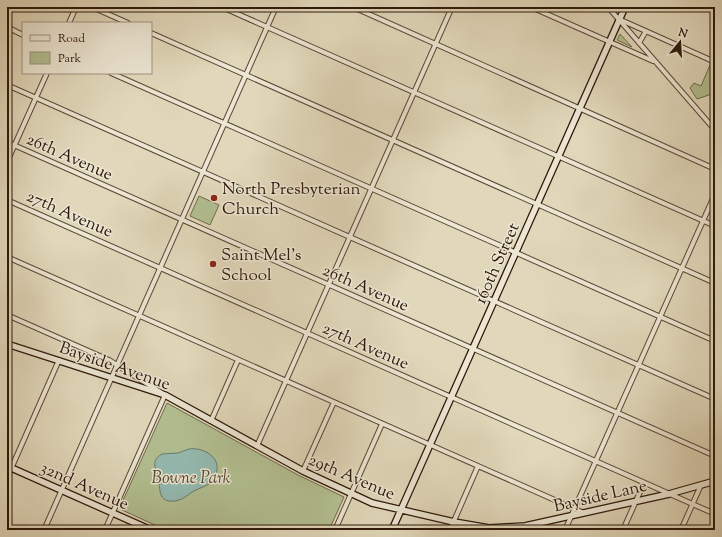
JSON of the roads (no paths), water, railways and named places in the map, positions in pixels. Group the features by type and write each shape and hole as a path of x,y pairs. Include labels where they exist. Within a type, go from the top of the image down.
{"street":[{"path":"69,22 76,7"},
{"path":"92,7 126,22"},
{"path":"222,7 715,226"},
{"path":"44,530 276,7"},
{"path":"353,7 715,169"},
{"path":"257,446 452,7"},
{"path":"531,7 655,62"},
{"path":"608,7 715,130"},
{"name":"160th Street","path":"392,530 625,7"},
{"path":"619,20 715,62"},
{"path":"7,27 22,34"},
{"path":"639,43 646,31"},
{"path":"152,33 715,283"},
{"path":"7,162 47,74"},
{"path":"113,74 715,341"},
{"path":"7,85 715,399"},
{"name":"26th Avenue","path":"7,142 715,456"},
{"path":"565,530 715,194"},
{"name":"27th Avenue","path":"7,200 715,514"},
{"path":"7,257 584,513"},
{"path":"7,315 117,365 165,395 104,530"},
{"name":"Bayside Avenue","path":"7,346 59,360 165,395 211,420"},
{"path":"7,478 9,467 59,360"},
{"path":"211,420 238,360"},
{"path":"303,472 334,402"},
{"name":"29th Avenue","path":"211,420 303,472 372,503 401,511 491,529"},
{"path":"335,530 382,424"},
{"path":"450,530 478,466"},
{"name":"32nd Avenue","path":"9,467 151,530"},
{"name":"Bayside Lane","path":"491,529 524,526 669,494 715,481"},
{"path":"623,530 644,482"},
{"path":"681,530 701,485"},
{"path":"516,530 524,526"}],"water":[{"path":"189,449 199,449 212,456 217,465 216,475 210,483 193,491 181,499 175,501 165,500 160,491 155,465 156,459 162,454 178,453"}],"place":[{"name":"North Presbyterian Church","path":"214,198"},
{"name":"Saint Mel's School","path":"213,264"}],"park label":[{"name":"Bowne Park","path":"191,477"}]}
